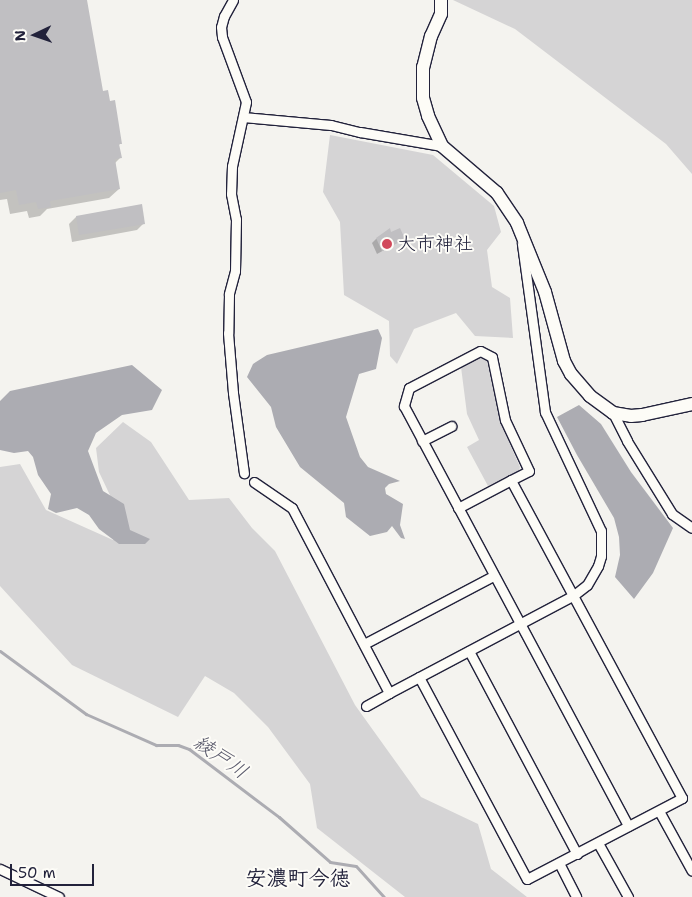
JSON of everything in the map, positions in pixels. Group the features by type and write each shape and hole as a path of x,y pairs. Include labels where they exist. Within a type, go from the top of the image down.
{"street":[{"path":"441,0 441,14 428,44 422,76 423,98 428,116 442,146 497,193 516,223 545,292 564,361 580,386 613,414 627,441 672,514 692,528"},
{"path":"231,1 223,22 222,37 246,102 232,166 231,194 236,219 235,271 229,294 228,333 233,393 244,473"},
{"path":"243,117 331,125 442,146"},
{"path":"366,706 574,595 587,585 598,566 602,547 601,531 545,412 522,239"},
{"path":"458,508 529,471 505,420 492,357 480,352 409,388 404,406 493,576 628,826"},
{"path":"613,414 642,415 692,404"},
{"path":"422,440 451,426"},
{"path":"419,677 527,879 682,798 511,480"},
{"path":"254,482 292,508 389,693"},
{"path":"364,644 493,576"},
{"path":"469,651 577,854"},
{"path":"659,810 692,871"},
{"path":"598,843 628,897"},
{"path":"559,863 576,897"},
{"path":"0,869 58,897"}],"shaded area":[{"path":"453,0 692,0 692,174 666,144 515,29"},
{"path":"330,135 433,155 494,206 501,232 487,250 492,287 510,298 513,338 475,336 456,313 414,329 397,364 390,356 389,321 344,295 340,222 323,192"},
{"path":"378,329 382,338 376,369 359,374 346,417 360,457 368,467 400,481 389,484 385,488 386,494 403,504 400,525 405,539 401,538 392,526 387,532 370,536 346,517 344,503 300,467 276,427 271,407 247,377 253,364 267,355"},
{"path":"479,357 487,360 501,424 520,467 519,471 488,486 467,447 479,440 467,414 461,367"},
{"path":"132,365 162,390 152,410 122,415 96,433 88,451 103,491 124,504 130,530 150,539 145,544 119,544 99,529 89,515 77,508 56,513 48,509 51,494 38,475 33,457 28,451 14,453 0,450 0,401 10,391"},
{"path":"579,405 601,424 631,472 673,528 653,573 634,599 615,577 620,555 619,537 614,518 557,417"},
{"path":"123,422 151,442 189,500 229,498 252,528 275,551 355,705 421,797 478,824 491,869 527,897 405,897 317,828 310,784 268,727 234,693 205,676 178,717 72,665 0,586 0,467 20,464 46,510 113,540 125,527 99,472 96,448"}],"building":[{"path":"0,0 87,0 103,91 108,90 110,101 115,100 122,144 119,144 122,158 115,159 120,189 50,201 51,207 38,209 36,202 19,205 16,190 0,193"},
{"path":"142,204 145,224 79,235 76,216"},
{"name":"大市神社","path":"390,228 391,232 400,228 405,239 382,251 376,238"}],"waterway":[{"name":"綾戸川","path":"0,651 86,714 156,745 178,745 189,749 279,817 330,862 356,866 384,897"}],"place":[{"name":"大市神社","path":"387,244"}],"district":[{"name":"安濃町今徳","path":"298,878"}]}
